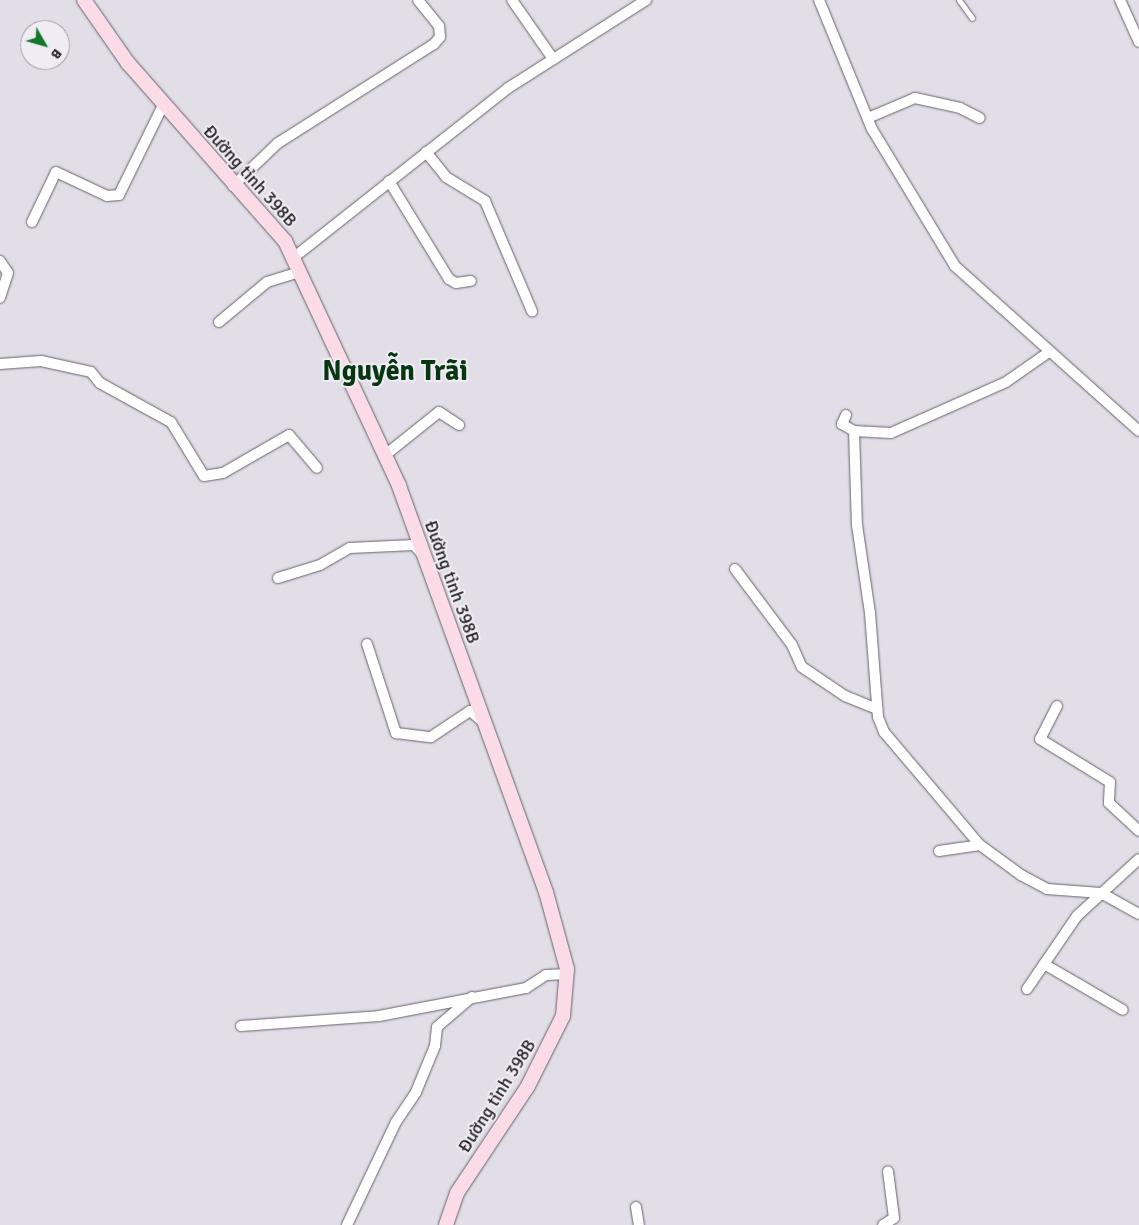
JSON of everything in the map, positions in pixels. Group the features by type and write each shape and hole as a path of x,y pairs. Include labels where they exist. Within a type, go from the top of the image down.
{"main road":[{"name":"Đường tỉnh 398B","path":"84,0 164,105 234,186 262,214 293,258 384,456 423,556 546,892 567,974 563,1016 550,1048 457,1192 446,1225"}],"street":[{"path":"234,186 278,143 434,44 440,37 439,26 418,0"},
{"path":"512,0 553,59"},
{"path":"293,258 426,152 553,59 646,0"},
{"path":"819,0 868,118 956,266 1049,352 1139,431"},
{"path":"1120,0 1139,42"},
{"path":"868,118 915,98 960,108 980,118"},
{"path":"32,222 56,172 107,196 119,195 164,105"},
{"path":"426,152 446,177 485,201 532,311"},
{"path":"389,181 449,279 456,284 471,281"},
{"path":"0,261 8,273 0,298"},
{"path":"219,322 268,282 300,272"},
{"path":"846,415 842,424 854,431 891,433 957,407 1022,374 1049,352"},
{"path":"0,364 41,361 90,372 100,383 171,422 204,476 223,473 289,435 317,468"},
{"path":"384,456 439,412 459,425"},
{"path":"854,431 857,525 870,613 877,709 884,732 980,844 1040,887 1102,893 1139,914"},
{"path":"278,578 320,565 350,548 414,545 423,556"},
{"path":"735,569 792,644 802,667 827,685 877,709"},
{"path":"367,644 396,733 431,737 470,711 482,721"},
{"path":"1057,706 1040,739 1110,782 1109,803 1139,832"},
{"path":"939,851 980,844"},
{"path":"1028,989 1077,916 1139,859"},
{"path":"1044,964 1123,1010"},
{"path":"241,1026 379,1016 526,988 558,972 567,974"},
{"path":"347,1225 396,1122 416,1092 435,1046 437,1027 472,997"},
{"path":"883,1225 894,1218 888,1170"},
{"path":"636,1207 639,1225"}],"lane":[{"path":"960,0 972,18"}],"district":[{"name":"Nguyễn Trãi","path":"395,371"}]}
